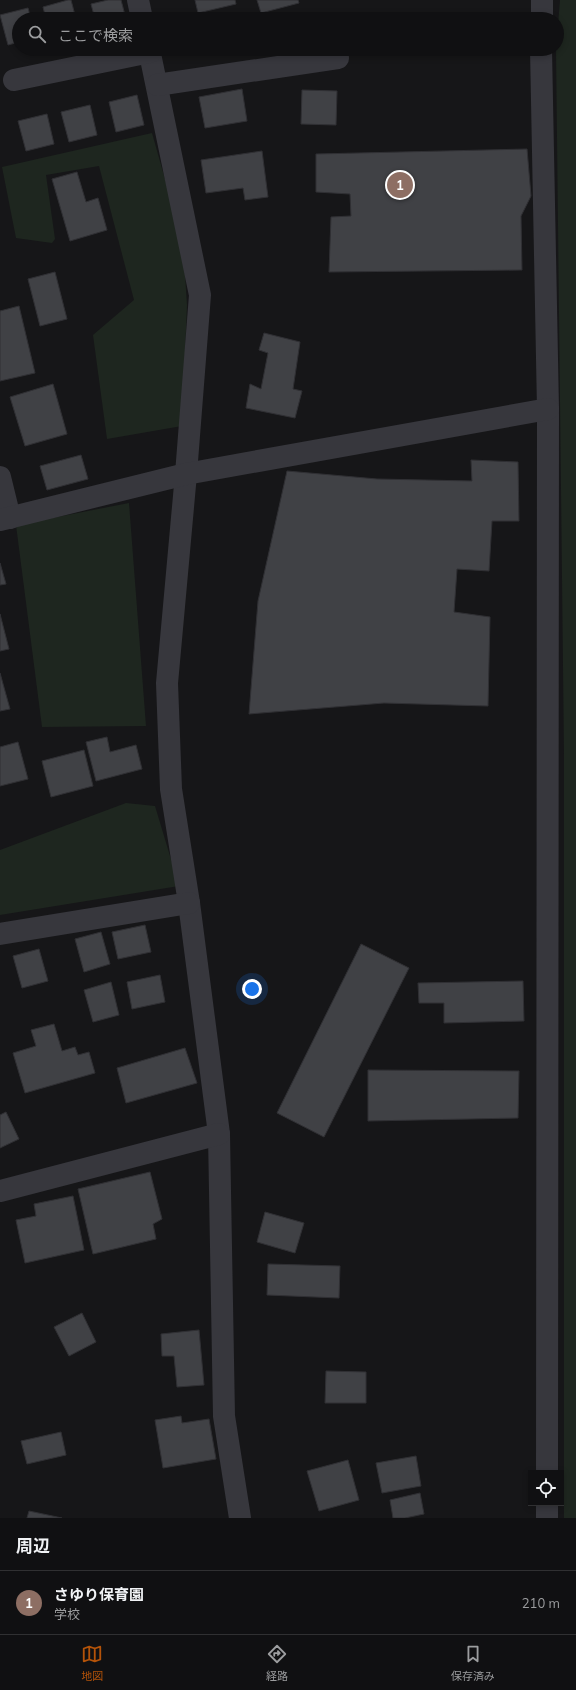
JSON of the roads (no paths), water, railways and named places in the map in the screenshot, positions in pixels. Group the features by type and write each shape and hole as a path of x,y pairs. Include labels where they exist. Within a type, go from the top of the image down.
{"street":[{"path":"138,0 141,12"},
{"path":"542,0 542,12"},
{"path":"14,80 123,56"},
{"path":"151,56 200,294 186,474 167,683 171,789 189,903 220,1134 224,1416 240,1518"},
{"path":"541,56 548,409 547,1470"},
{"path":"157,85 338,58"},
{"path":"0,477 5,519 186,474 548,409"},
{"path":"0,934 189,903"},
{"path":"0,1190 220,1134"},
{"path":"547,1506 547,1518"}],"place":[{"name":"さゆり保育園","path":"400,185"}]}
